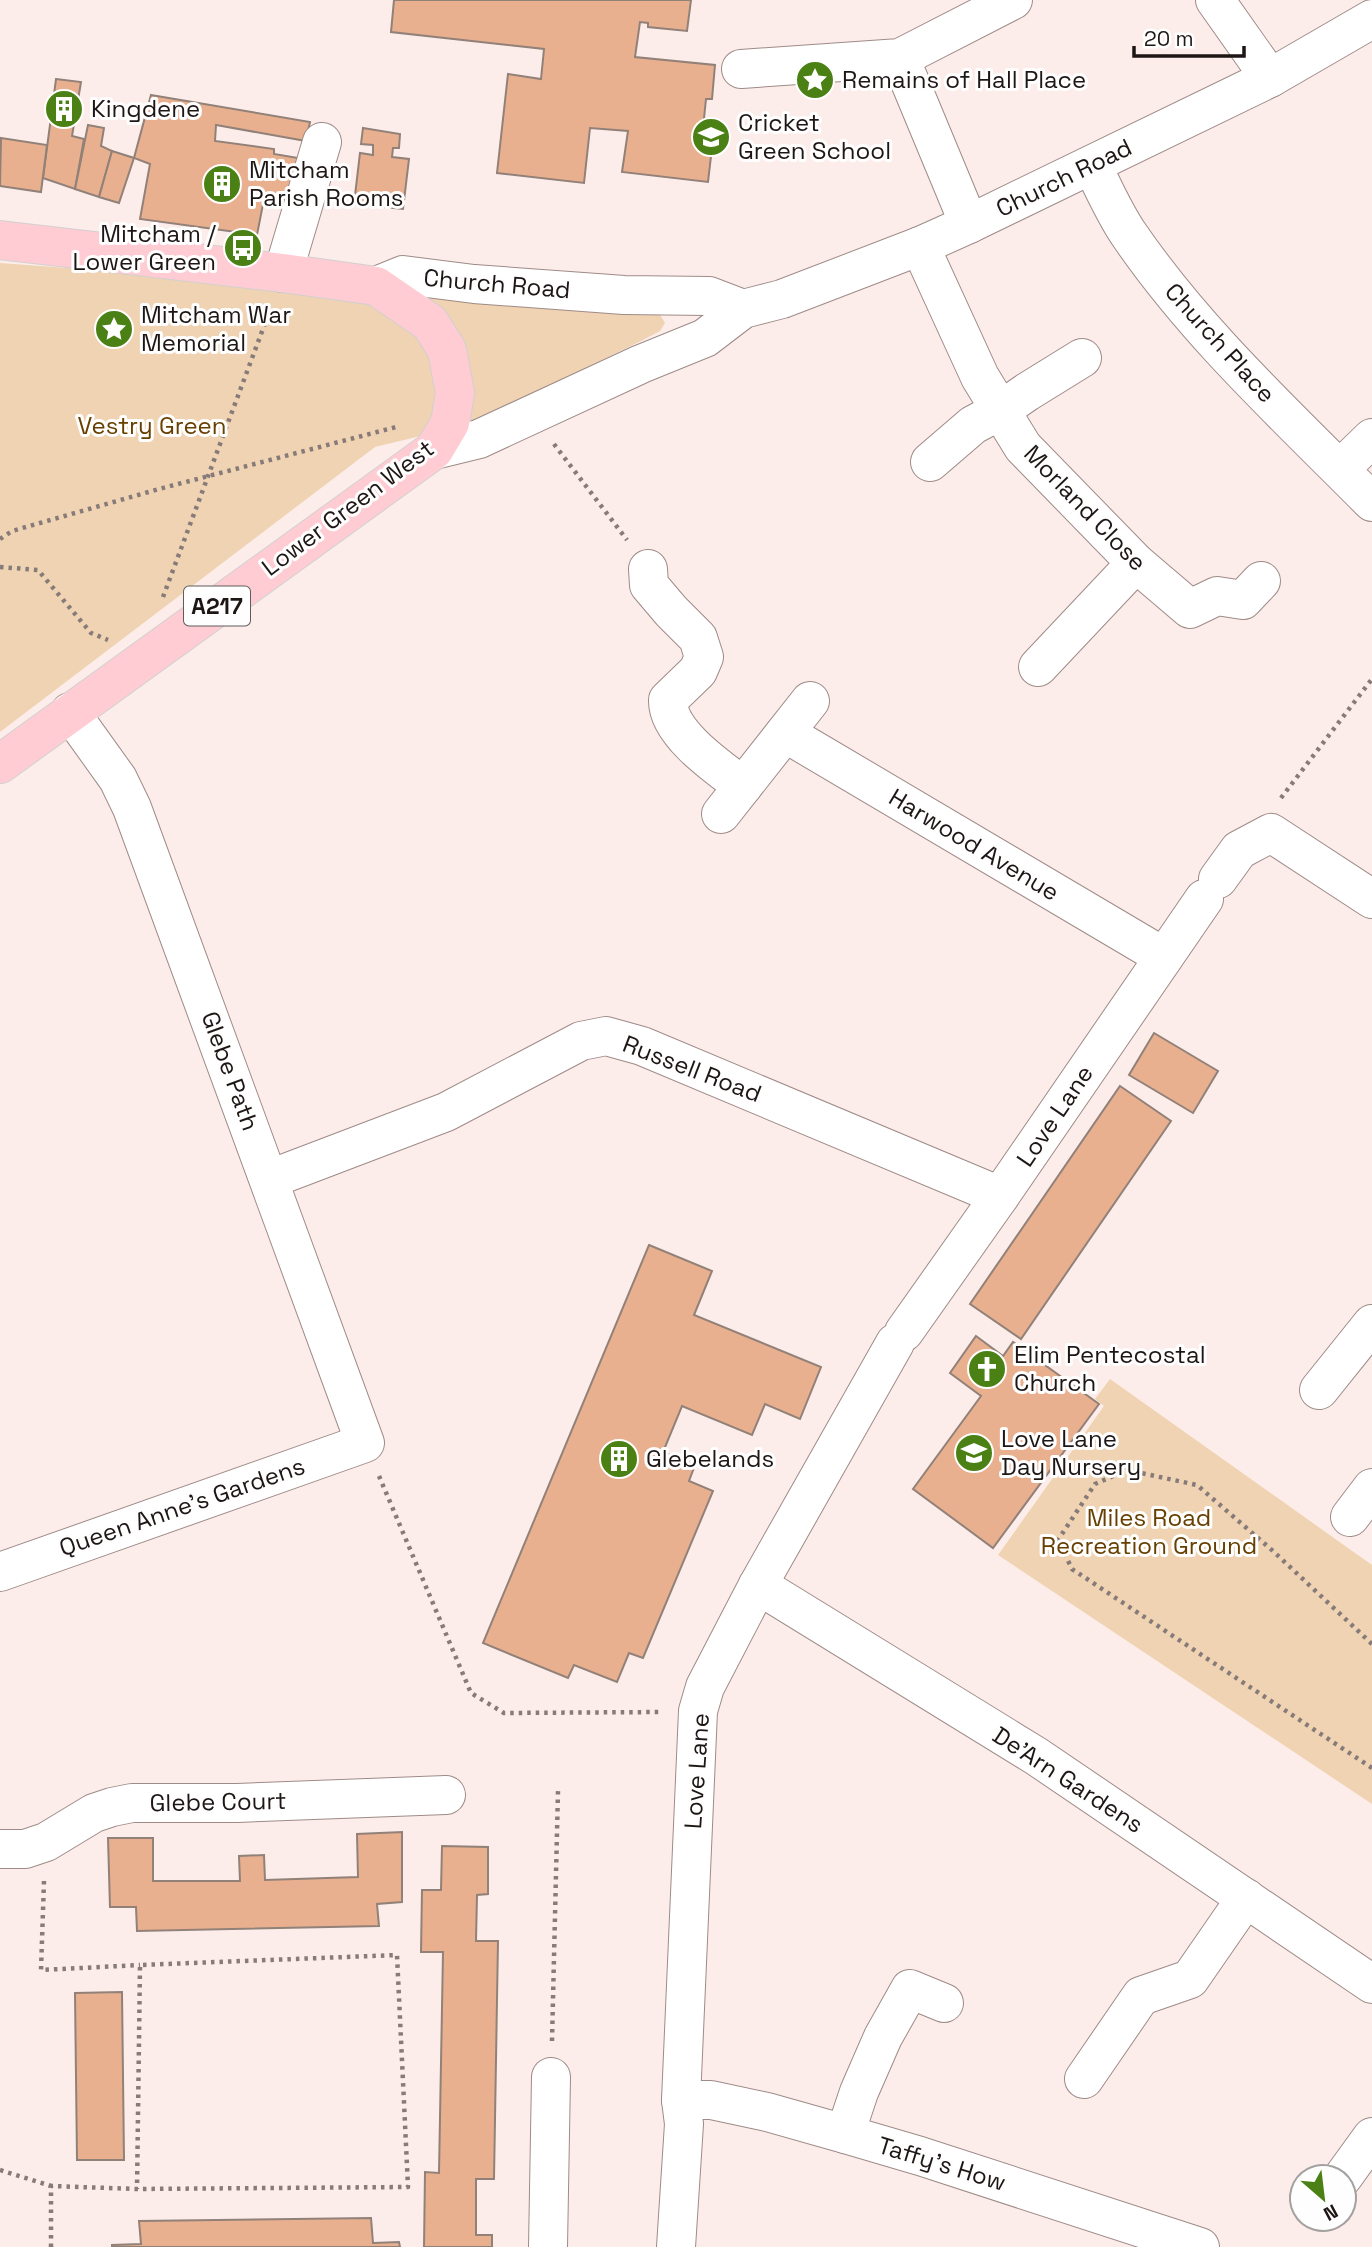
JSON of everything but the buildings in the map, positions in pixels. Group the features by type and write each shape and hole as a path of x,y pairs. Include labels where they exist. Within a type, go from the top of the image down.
{"main road":[{"name":"Lower Green West","path":"0,240 376,286 429,323 447,350 455,393 450,424 434,450 0,764"}],"street":[{"path":"741,69 901,58 1013,0"},
{"path":"1215,0 1270,78"},
{"name":"Church Road","path":"434,450 478,439 641,364 705,338 743,309 782,299 920,246 969,224 1270,78 1372,19"},
{"path":"901,58 969,224"},
{"path":"283,273 322,142"},
{"name":"Church Place","path":"1092,165 1128,234 1176,298 1247,375 1372,502"},
{"name":"Morland Close","path":"920,246 980,377 1023,447 1136,563 1190,609 1217,596 1243,600 1261,581"},
{"name":"Church Road","path":"376,286 403,275 474,284 611,294 709,296 743,309"},
{"path":"930,462 973,425 1082,358"},
{"path":"1340,469 1372,438"},
{"path":"1038,667 1136,563"},
{"path":"648,569 649,585 698,638 704,657 698,671 668,700 667,710 675,726 710,760 732,800 810,701"},
{"name":"Glebe Path","path":"70,712 118,779 132,808 365,1443"},
{"name":"Harwood Avenue","path":"785,733 1164,957"},
{"path":"1271,834 1372,900"},
{"name":"Love Lane","path":"676,2247 684,2123 681,2100 698,1711 705,1687 758,1585 900,1337 1238,850 1271,834"},
{"name":"Russell Road","path":"270,1179 446,1112 581,1041 606,1036 642,1046 1000,1196"},
{"path":"1319,1390 1371,1327"},
{"name":"Queen Anne's Gardens","path":"0,1572 365,1443"},
{"name":"De'Arn Gardens","path":"758,1585 1036,1756 1372,1984"},
{"name":"Glebe Court","path":"0,1849 25,1849 46,1842 94,1813 132,1803 446,1795"},
{"path":"1084,2079 1141,1996 1191,1979 1246,1898"},
{"path":"845,2134 859,2092 883,2037 910,1989 944,2003"},
{"path":"548,2247 551,2077"},
{"name":"Taffy's How","path":"681,2100 711,2100 767,2112 845,2134 1200,2247"},
{"path":"1353,2163 1372,2137"}],"path":[{"path":"161,602 283,273"},
{"path":"532,415 648,569"},
{"path":"0,539 12,531 404,425"},
{"path":"0,568 38,570 91,634 126,646 138,663"},
{"path":"1271,834 1276,805 1372,679"},
{"path":"365,1443 471,1693 504,1713 698,1711"},
{"path":"1372,1644 1273,1551 1197,1485 1127,1470 1095,1484 1058,1540 1072,1569 1372,1768"},
{"path":"551,2077 558,1791"},
{"path":"0,2170 51,2186 137,2189 408,2187 397,1955 41,1970 46,1842"},
{"path":"137,2189 140,1965"},
{"path":"51,2186 51,2247"}],"green space":[{"name":"Vestry Green","path":"0,263 606,308 659,313 665,323 660,331 641,341 470,424 375,447 0,732"},
{"name":"Miles Road Recreation Ground","path":"1110,1379 1372,1565 1372,1804 998,1555 1104,1406 1095,1399"}],"place":[{"name":"Remains of Hall Place","path":"815,80"},
{"name":"Kingdene","path":"64,109"},
{"name":"Cricket Green School","path":"711,137"},
{"name":"Mitcham Parish Rooms","path":"222,184"},
{"name":"Mitcham / Lower Green","path":"243,248"},
{"name":"Mitcham War Memorial","path":"114,329"},
{"name":"Elim Pentecostal Church","path":"987,1369"},
{"name":"Love Lane Day Nursery","path":"974,1453"},
{"name":"Glebelands","path":"619,1459"}]}
